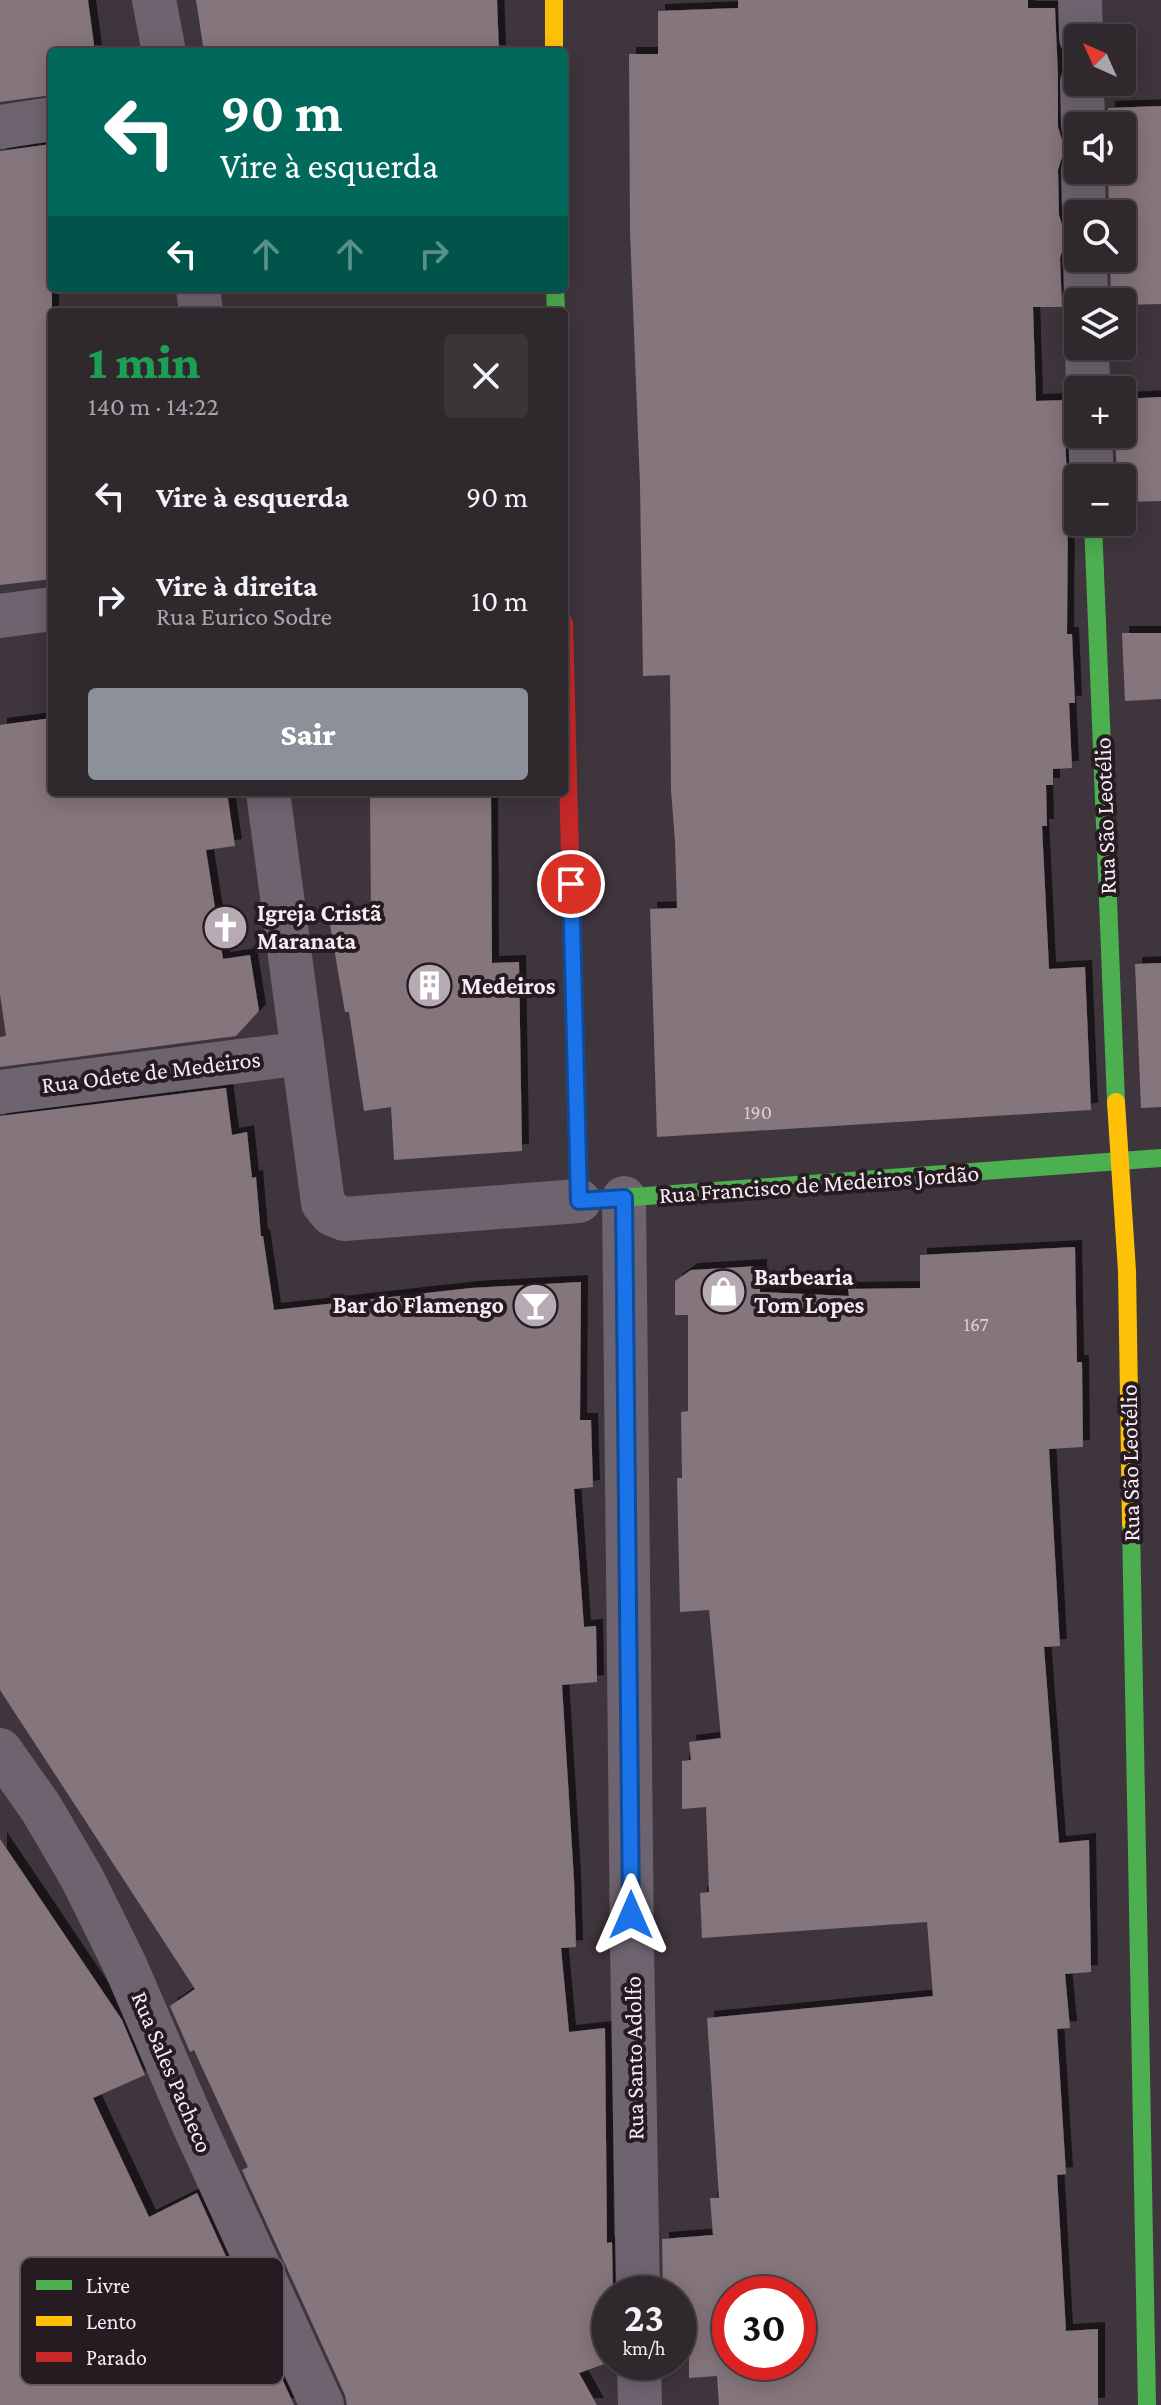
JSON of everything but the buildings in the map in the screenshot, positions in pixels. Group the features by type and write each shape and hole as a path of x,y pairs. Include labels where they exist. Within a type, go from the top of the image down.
{"street":[{"path":"154,0 163,48"},
{"path":"554,0 554,48"},
{"path":"1080,0 1081,24"},
{"path":"0,127 48,120"},
{"name":"Rua São Leotélio","path":"1094,536 1114,1077 1127,1271 1147,2405"},
{"path":"0,616 48,610"},
{"path":"568,777 579,1201"},
{"name":"Rua Francisco de Medeiros Jordão","path":"269,796 323,1203 332,1214 344,1219 1161,1158"},
{"name":"Rua Odete de Medeiros","path":"0,1092 303,1053"},
{"name":"Rua Santo Adolfo","path":"624,1198 638,2276"},
{"name":"Rua Sales Pacheco","path":"0,1750 41,1808 82,1878 119,1952 254,2257"},
{"name":"Rua Sales Pacheco","path":"284,2322 322,2405"},
{"path":"639,2380 640,2405"}],"traffic: fast":[{"path":"555,292 556,308"},
{"path":"1094,536 1116,1102"},
{"path":"572,931 579,1201 1161,1158"},
{"path":"1131,1523 1147,2405"}],"traffic: slow":[{"path":"554,0 554,48"},
{"path":"1116,1102 1127,1271 1131,1523"}],"traffic: jam":[{"path":"568,777 572,931"}],"place":[{"name":"Igreja Cristã Maranata","path":"226,927"},
{"name":"Medeiros","path":"430,986"},
{"name":"Barbearia Tom Lopes","path":"723,1291"},
{"name":"Bar do Flamengo","path":"535,1305"}],"route":[{"path":"571,884 579,1201 624,1198 631,1915"}]}
